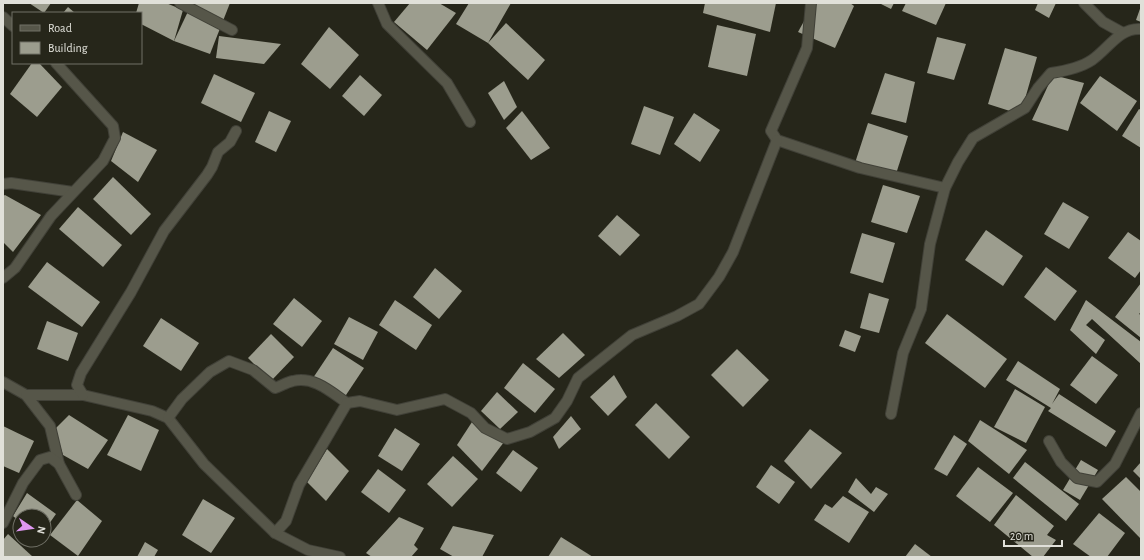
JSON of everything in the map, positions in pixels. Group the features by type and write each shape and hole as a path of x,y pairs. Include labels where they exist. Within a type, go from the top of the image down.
{"street":[{"path":"180,3 232,30"},
{"path":"378,3 387,24 447,83 470,122"},
{"path":"811,3 807,48 772,131 777,140 860,168 945,188"},
{"path":"1084,3 1103,22 1123,32"},
{"path":"3,17 12,25"},
{"path":"891,414 904,354 921,309 930,244 945,188 958,162 973,138 1026,108 1038,88 1051,73 1068,71 1092,60 1123,32 1141,29"},
{"path":"3,278 15,268 51,216 103,161 115,138 113,126 57,64"},
{"path":"84,395 77,384 81,373 131,292 164,231 207,175 218,152 230,142 236,132"},
{"path":"168,418 182,399 210,372 229,361 253,370 275,388 292,381 305,380 318,384 348,403 360,401 397,410 445,399 471,413 485,428 507,439 530,432 555,418 567,401 578,378 632,335 677,316 699,304 719,277 732,252 777,140"},
{"path":"3,184 12,183 73,192"},
{"path":"3,382 26,395 50,426 59,464 76,495"},
{"path":"26,395 84,395 152,411 168,418 204,464 275,533 308,550 340,557"},
{"path":"275,533 286,521 299,485 348,403"},
{"path":"1049,441 1062,462 1078,478 1097,482 1115,464 1140,418"},
{"path":"3,523 23,483 40,460 50,457 59,464"}],"building":[{"path":"29,3 51,3 45,12"},
{"path":"139,3 166,3 183,10 174,41 142,25 142,12 136,12"},
{"path":"192,3 230,3 210,54 174,41"},
{"path":"410,3 439,3 456,13 427,50 394,22"},
{"path":"469,3 511,3 488,43 456,24"},
{"path":"705,3 776,3 770,32 703,13"},
{"path":"814,3 850,3 854,6 835,48 798,32"},
{"path":"879,3 894,3 891,9"},
{"path":"906,3 946,3 936,25 902,11"},
{"path":"1038,3 1056,3 1049,18 1035,10"},
{"path":"1141,6 1141,22 1136,20"},
{"path":"68,7 74,12 64,12"},
{"path":"506,23 545,60 528,80 488,43"},
{"path":"717,25 756,34 747,76 708,67"},
{"path":"329,27 359,55 330,89 301,64"},
{"path":"219,36 281,44 264,64 216,58"},
{"path":"937,37 966,44 954,80 927,73"},
{"path":"1005,48 1037,57 1023,106 1013,112 988,104"},
{"path":"31,64 40,64 62,87 37,117 10,94"},
{"path":"885,73 915,82 906,123 871,114"},
{"path":"214,74 255,93 241,122 201,103"},
{"path":"360,75 382,95 364,116 342,96"},
{"path":"1053,75 1084,83 1068,131 1032,120"},
{"path":"1100,76 1137,101 1117,131 1080,103"},
{"path":"504,81 517,107 504,120 488,93"},
{"path":"644,106 674,117 660,155 631,144"},
{"path":"1139,109 1141,110 1141,148 1122,136"},
{"path":"269,111 291,121 276,152 255,142"},
{"path":"522,111 550,148 531,160 506,128"},
{"path":"694,113 720,130 700,162 674,144"},
{"path":"868,123 908,136 896,174 855,163"},
{"path":"123,132 157,150 138,182 111,161"},
{"path":"113,177 151,214 131,235 93,199"},
{"path":"883,185 920,196 907,233 871,222"},
{"path":"5,195 41,215 13,252 3,242 3,196"},
{"path":"1063,202 1089,217 1069,249 1044,234"},
{"path":"78,207 122,245 103,267 59,229"},
{"path":"617,215 640,235 620,256 598,236"},
{"path":"986,230 1023,256 1003,286 965,260"},
{"path":"1128,232 1141,241 1141,270 1135,278 1108,258"},
{"path":"862,233 895,243 883,283 850,273"},
{"path":"47,262 100,302 82,327 28,287"},
{"path":"1046,267 1077,291 1055,321 1024,297"},
{"path":"435,268 462,291 439,319 413,297"},
{"path":"1141,283 1141,312 1139,314 1141,315 1141,338 1115,317"},
{"path":"869,293 889,299 879,333 860,328"},
{"path":"294,298 322,321 302,347 273,324"},
{"path":"395,300 432,325 416,350 379,325"},
{"path":"1086,300 1141,342 1141,364 1092,319 1086,325 1105,340 1096,354 1070,330"},
{"path":"947,314 1007,359 985,388 925,343"},
{"path":"349,317 378,332 363,360 334,344"},
{"path":"161,318 199,343 181,371 143,346"},
{"path":"47,321 78,333 68,361 37,349"},
{"path":"845,330 861,336 855,352 839,346"},
{"path":"563,333 585,355 559,378 536,359"},
{"path":"271,334 294,357 271,381 248,358"},
{"path":"333,348 364,368 344,398 313,378"},
{"path":"737,349 769,380 743,407 711,375"},
{"path":"1092,356 1118,375 1096,404 1070,385"},
{"path":"1018,361 1060,389 1052,404 1059,394 1116,431 1106,447 1048,411 1051,408 1006,380"},
{"path":"523,363 555,389 535,413 504,388"},
{"path":"614,375 627,397 608,416 590,397"},
{"path":"1015,389 1045,407 1026,443 994,427"},
{"path":"497,392 518,412 500,429 481,411"},
{"path":"656,403 690,437 669,459 635,425"},
{"path":"69,415 108,440 88,469 63,455 55,429"},
{"path":"128,415 159,430 141,471 107,455"},
{"path":"571,416 581,429 559,449 553,437"},
{"path":"980,420 1027,450 1009,474 968,441"},
{"path":"472,422 504,442 482,471 457,445"},
{"path":"3,426 34,441 19,473 3,466"},
{"path":"395,428 420,444 402,471 378,456"},
{"path":"810,429 842,453 811,489 784,461"},
{"path":"954,435 967,444 947,476 934,469"},
{"path":"327,449 349,471 326,501 307,482"},
{"path":"513,450 538,468 521,492 496,473"},
{"path":"453,456 478,479 452,507 427,484"},
{"path":"1081,460 1098,470 1080,500 1063,490"},
{"path":"1025,462 1079,504 1066,521 1013,478"},
{"path":"1141,462 1141,479 1133,471"},
{"path":"771,465 795,482 779,504 756,487"},
{"path":"978,467 1013,493 990,522 956,496"},
{"path":"378,469 406,490 389,513 361,492"},
{"path":"1126,477 1141,492 1141,539 1102,499"},
{"path":"856,478 871,494 876,487 888,494 874,512 848,492"},
{"path":"27,493 48,508 18,508"},
{"path":"1016,495 1054,526 1047,535 1056,540 1043,557 1033,557 994,525"},
{"path":"843,496 869,512 849,543 814,520 825,504 832,508"},
{"path":"203,499 235,518 211,553 182,535"},
{"path":"77,500 102,521 78,556 52,536 52,532"},
{"path":"52,511 56,514 52,520"},
{"path":"1099,513 1125,533 1107,557 1091,557 1073,544"},
{"path":"399,517 424,528 414,545 418,549 411,557 372,557 366,553"},
{"path":"453,526 494,535 482,557 454,557 440,549"},
{"path":"8,534 12,538 12,548 23,548 33,557 3,557 3,540"},
{"path":"561,537 593,557 548,557"},
{"path":"145,542 158,550 154,557 137,557"},
{"path":"915,544 932,557 905,557"}]}
